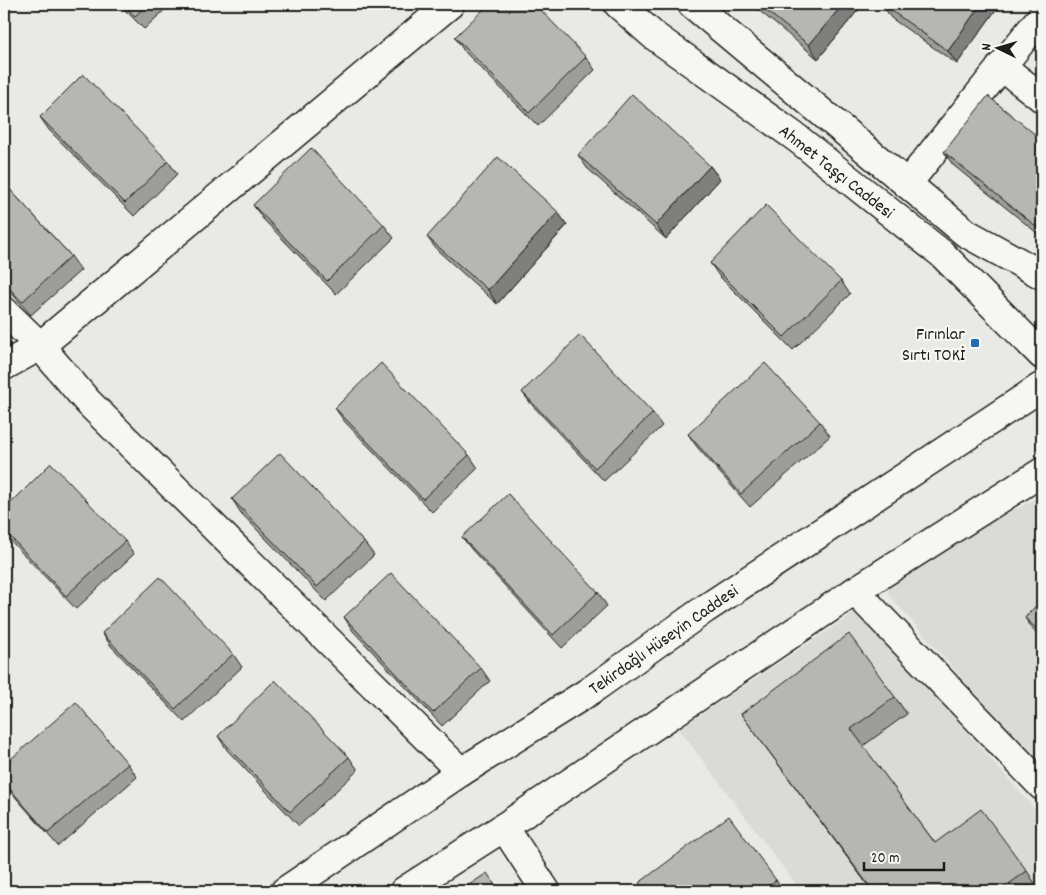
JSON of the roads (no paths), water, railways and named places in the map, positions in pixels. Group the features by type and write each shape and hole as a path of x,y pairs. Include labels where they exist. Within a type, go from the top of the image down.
{"main road":[{"path":"4,366 40,346 450,4"},
{"name":"Ahmet Taşçı Caddesi","path":"618,4 653,35 798,139 942,254 1042,356"},
{"name":"Ahmet Taşçı Caddesi","path":"692,4 966,233 1042,275"},
{"path":"906,184 1042,16"},
{"path":"1001,66 1042,98"},
{"path":"4,311 40,346 88,402 461,772"},
{"path":"1042,356 1040,371 1042,389"},
{"name":"Tekirdağlı Hüseyin Caddesi","path":"285,891 461,772 590,691 713,604 1042,389"},
{"path":"404,891 504,827 855,592 1042,472"},
{"path":"855,592 1042,786"},
{"path":"504,827 546,891"}],"place":[{"name":"Fırınlar Sırtı TOKİ","path":"975,343"}]}
